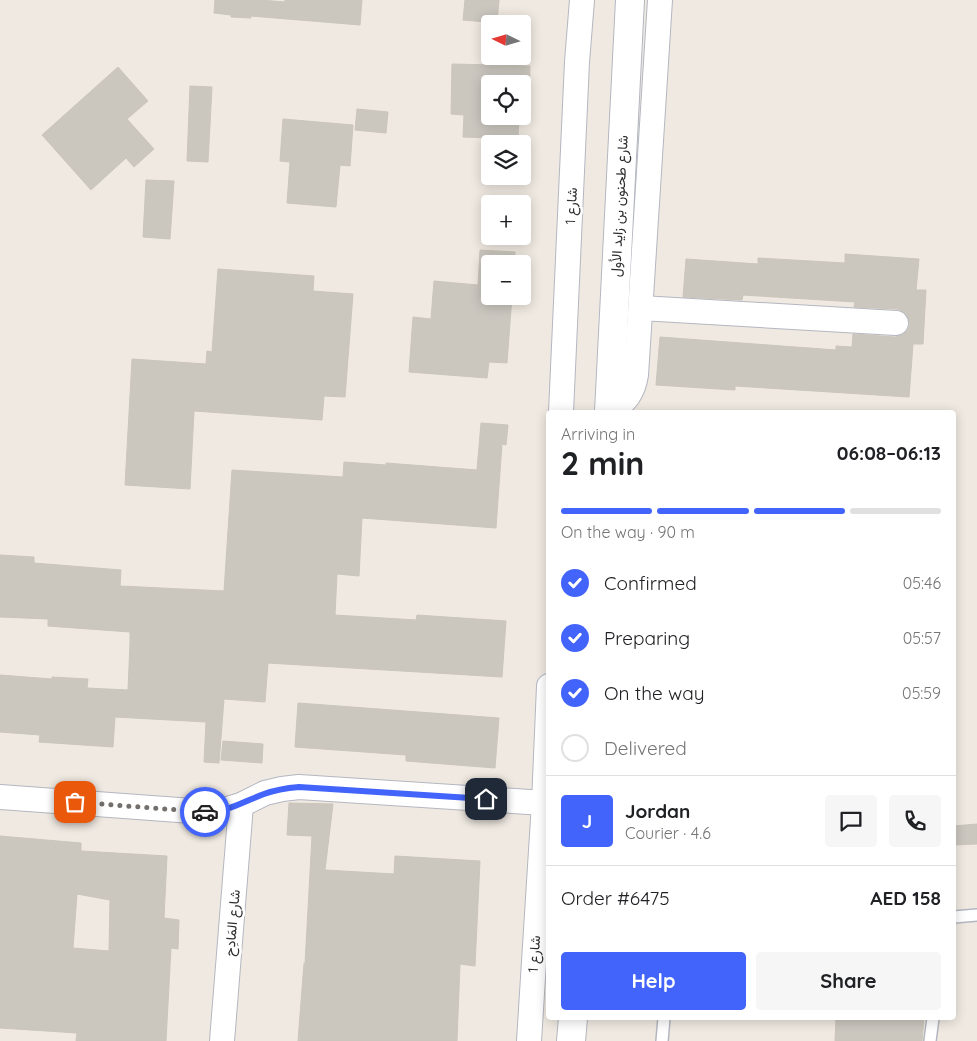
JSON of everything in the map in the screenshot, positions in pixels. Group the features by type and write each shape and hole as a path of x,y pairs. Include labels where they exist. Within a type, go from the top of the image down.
{"street":[{"name":"شارع 1","path":"561,410 576,82 582,0"},
{"name":"شارع طحنون بن زايد الأول","path":"609,410 630,0"},
{"path":"614,410 630,394 634,385 660,0"},
{"path":"640,308 896,322"},
{"name":"شارع 1","path":"529,1041 546,756"},
{"path":"0,797 206,812 224,810 241,805 265,794 299,787 544,802"},
{"name":"شارع المَادِح","path":"222,1041 241,805"},
{"path":"572,1041 573,1020"}],"lane":[{"path":"956,917 977,915"},
{"path":"662,1041 664,1020"},
{"path":"930,1041 933,1020"}],"building":[{"path":"215,0 285,2 285,0 362,0 360,25 251,16 251,18 231,17 231,15 214,13"},
{"path":"465,0 499,0 498,15 481,15 481,22 463,20"},
{"path":"452,64 530,66 530,75 481,75 481,125 519,125 518,135 463,137 464,115 451,114"},
{"path":"118,67 148,101 127,119 154,149 134,167 126,158 91,190 42,135"},
{"path":"190,86 212,87 208,162 187,161"},
{"path":"357,109 388,112 386,133 355,130"},
{"path":"283,119 353,125 350,166 340,165 336,207 287,203 290,162 280,161"},
{"path":"146,180 174,181 170,239 143,237"},
{"path":"480,250 515,252 515,255 481,255 481,305 511,305 507,363 489,362 487,378 409,372 413,317 431,319 434,281 478,285"},
{"path":"845,254 919,259 916,290 926,290 923,344 913,344 909,397 735,386 735,390 656,385 660,337 836,350 836,346 852,347 853,334 895,337 903,335 908,330 910,324 904,312 897,309 854,307 855,302 743,295 742,300 683,297 686,259 758,264 758,258 845,263"},
{"path":"218,269 314,276 313,291 353,294 345,397 324,396 322,420 194,411 190,489 125,485 132,359 206,364 207,351 212,352"},
{"path":"481,423 508,425 506,445 502,444 496,528 362,518 359,576 337,574 335,615 416,620 417,615 506,621 502,677 268,663 265,702 224,699 219,763 204,762 206,722 115,717 113,747 39,742 40,735 0,732 0,675 52,679 52,677 88,679 87,688 128,690 130,632 48,626 48,619 0,617 0,555 34,557 34,563 121,570 120,586 224,591 232,470 343,477 344,462 386,465 386,463 477,470"},
{"path":"298,703 499,718 495,768 406,761 406,755 295,747"},
{"path":"223,741 263,744 262,763 221,760"},
{"path":"289,803 333,804 325,870 394,874 395,856 480,861 475,966 460,964 457,1041 298,1041 305,964 312,836 287,835"},
{"path":"977,824 977,844 956,845 956,826"},
{"path":"0,836 81,843 81,851 167,856 164,918 179,920 178,949 171,948 166,1041 76,1041 77,1033 0,1028","holes":["77,894 110,900 109,951 73,948"]},
{"path":"836,1020 924,1020 922,1041 835,1041"}],"way so far":[{"path":"75,802 205,812"}],"route":[{"path":"205,812 224,810 241,805 265,794 299,787 486,799"}]}
